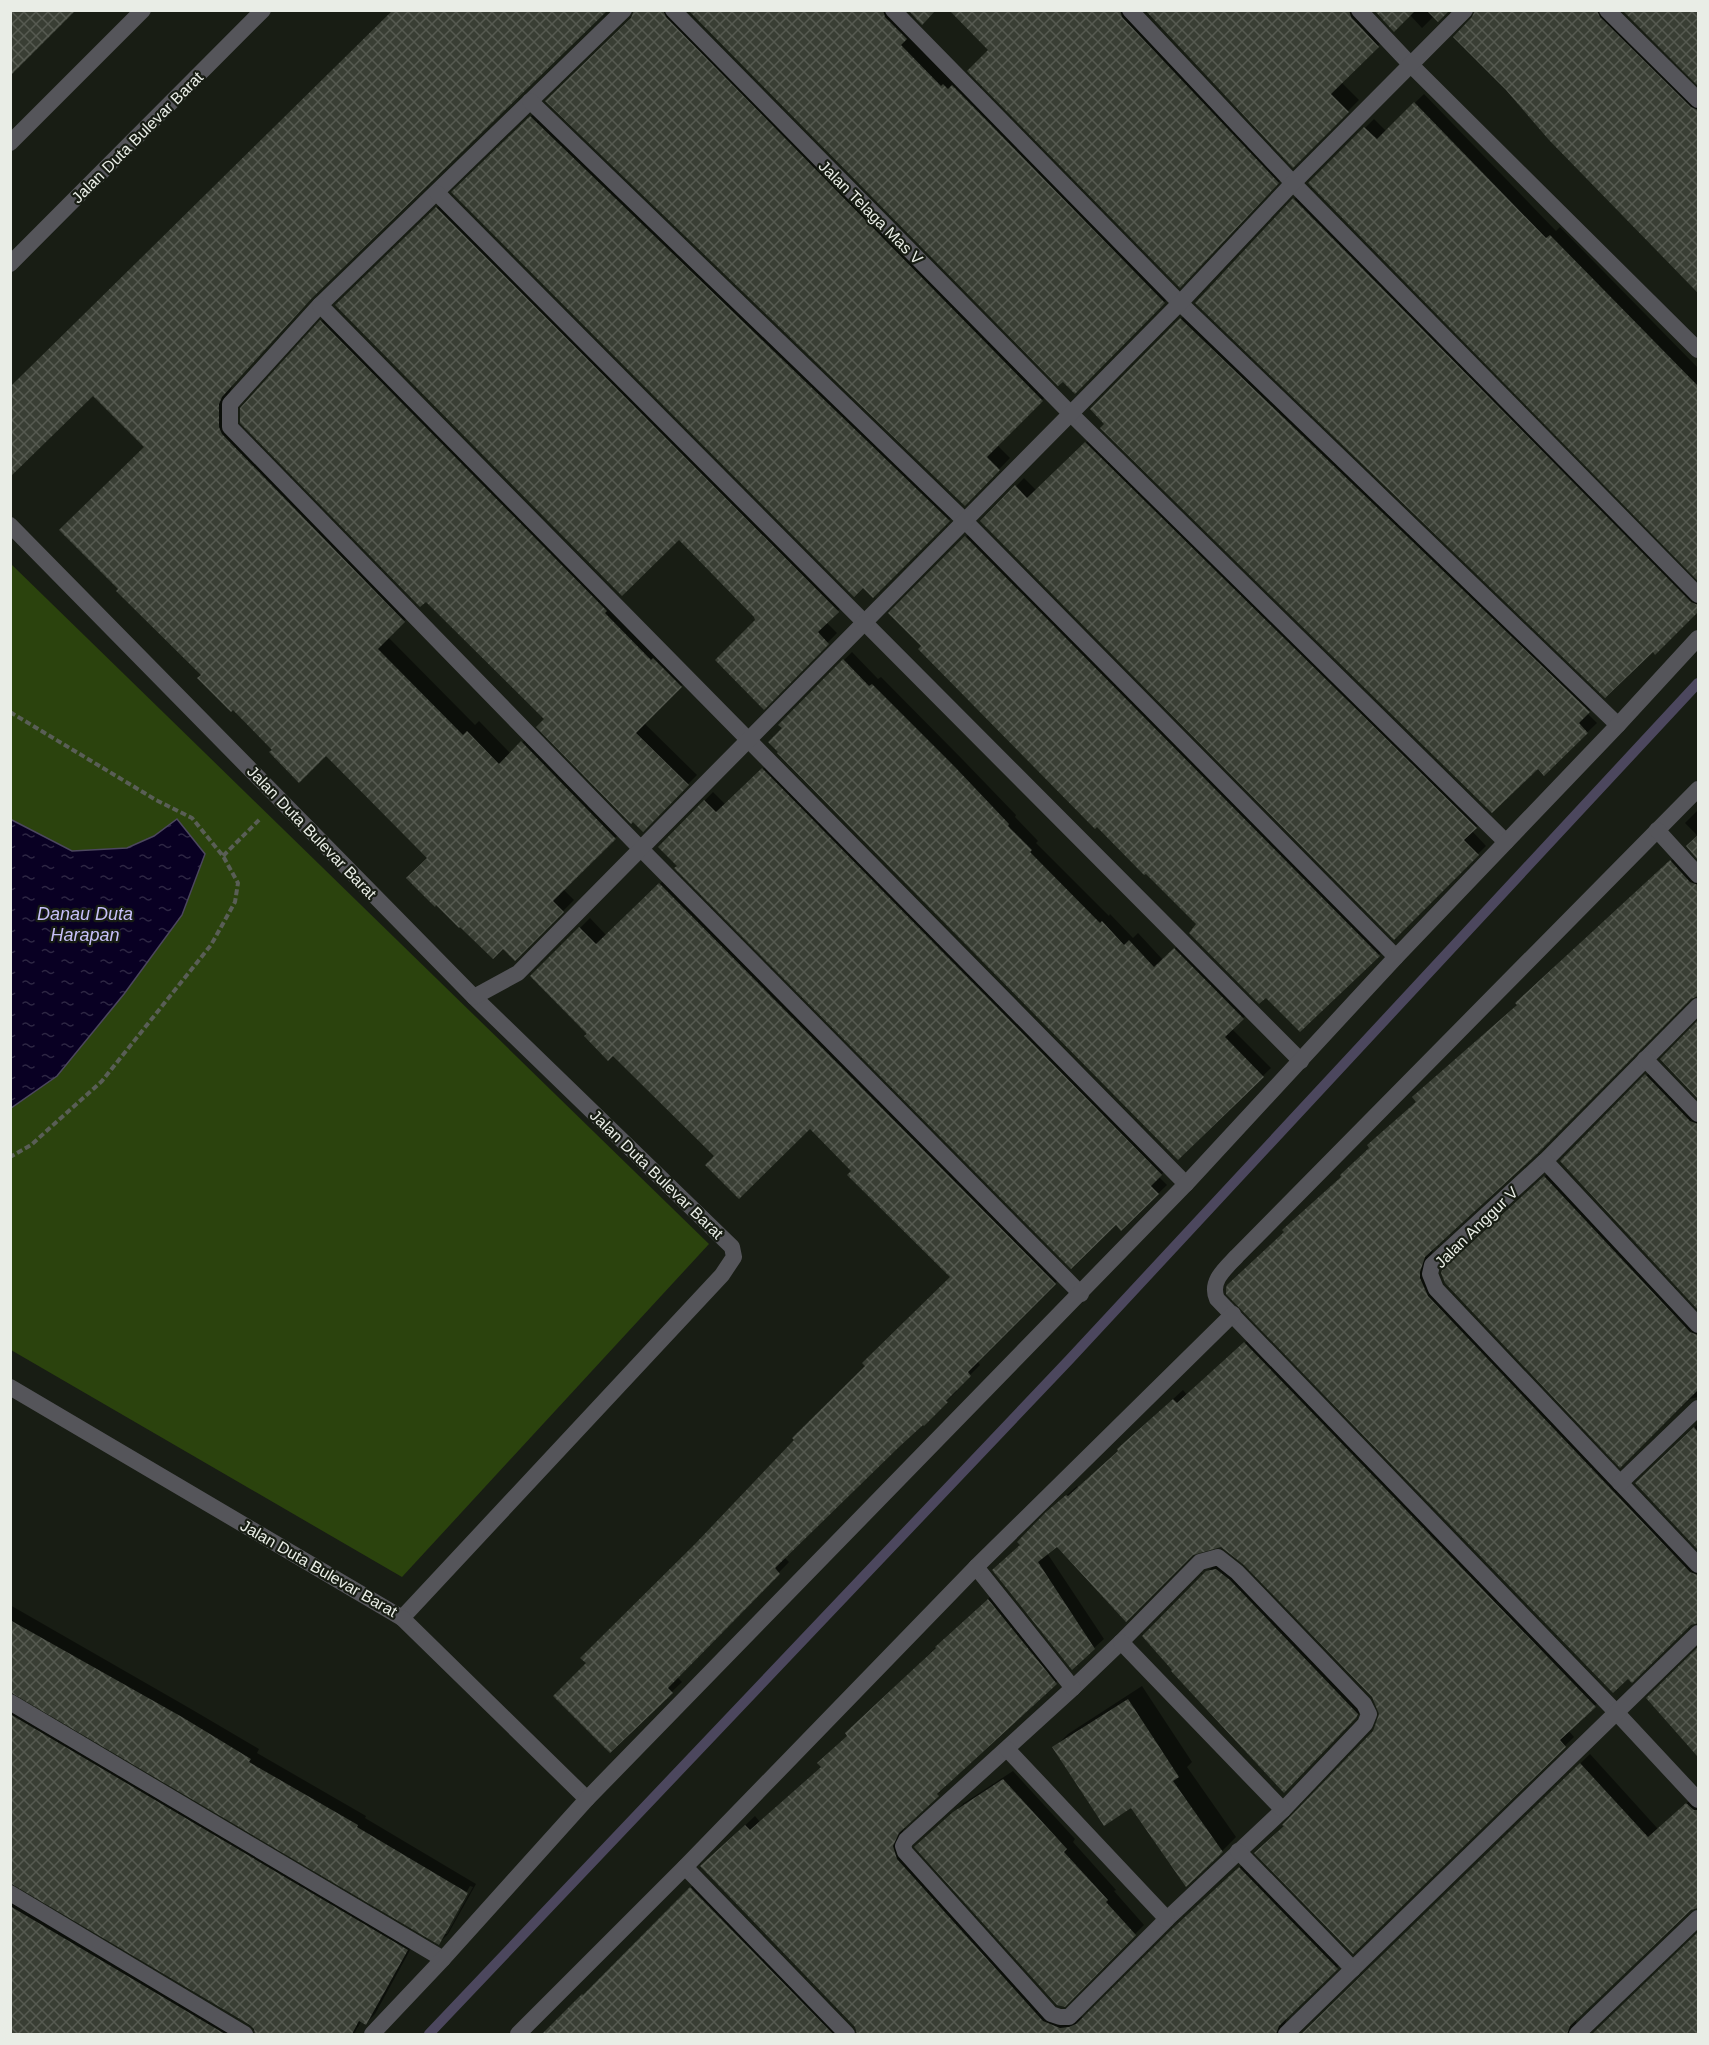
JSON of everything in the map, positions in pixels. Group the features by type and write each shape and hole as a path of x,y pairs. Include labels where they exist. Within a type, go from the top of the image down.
{"street":[{"path":"10,143 143,10"},
{"name":"Jalan Duta Bulevar Barat","path":"10,264 263,10"},
{"path":"624,10 437,194 320,305 230,404 230,427 641,849 1081,1294"},
{"name":"Jalan Telaga Mas V","path":"673,10 1070,413 1506,842"},
{"path":"893,10 1180,303 1618,725"},
{"path":"1130,10 1293,183 1698,595"},
{"path":"1359,10 1411,65 1698,350"},
{"path":"474,997 518,973 1180,303 1293,183 1465,10"},
{"path":"1607,10 1698,100"},
{"path":"530,101 964,520 1396,957"},
{"path":"437,194 1300,1061"},
{"path":"320,305 1186,1184"},
{"name":"Jalan Duta Bulevar Barat","path":"10,525 474,997 732,1247 734,1257 722,1275 402,1618 10,1388"},
{"path":"372,2034 443,1959 587,1798 1081,1294 1698,638"},
{"path":"1698,789 1222,1272 1214,1285 1217,1299 1698,1800"},
{"path":"1657,830 1698,875"},
{"name":"Jalan Anggur V","path":"1698,1006 1545,1161 1432,1265 1430,1274 1436,1289 1698,1565"},
{"path":"1645,1059 1698,1114"},
{"path":"1545,1161 1698,1324"},
{"path":"518,2034 686,1867 976,1567 1233,1314"},
{"path":"1620,1483 1698,1408"},
{"path":"1218,1557 1237,1572 1364,1704 1369,1714 1365,1724 1283,1810 1167,1919 1069,2017 1060,2017 1051,2014 905,1852 903,1846 906,1840 1121,1642 1200,1562 1218,1557"},
{"path":"976,1567 1073,1688"},
{"path":"402,1618 587,1798"},
{"path":"1286,2034 1698,1632"},
{"path":"1121,1642 1283,1810"},
{"path":"10,1702 443,1959"},
{"path":"1007,1749 1167,1919"},
{"path":"1238,1851 1353,1969"},
{"path":"686,1867 848,2034"},
{"path":"10,1893 245,2034"},
{"path":"1577,2034 1698,1918"}],"path":[{"path":"10,712 156,800 192,818 223,856 238,883 235,902 211,945 102,1081 31,1144 10,1157"},
{"path":"223,856 280,800"}],"green space":[{"path":"10,563 709,1244 402,1577 11,1350"}],"water":[{"name":"Danau Duta Harapan","path":"10,819 72,851 127,848 154,836 177,819 205,854 182,915 124,994 57,1076 11,1108"}],"building":[{"path":"10,10 76,10 10,76"},
{"path":"393,10 608,10 312,298 222,397 219,404 219,427 222,434 405,622 378,649 463,735 467,731 499,764 521,741 616,839 553,901 564,912 515,961 503,949 493,959 406,878 427,858 326,756 299,783 269,752 272,750 233,710 231,712 197,678 201,675 116,591 118,589 59,530 144,447 93,396 10,477 10,387"},
{"path":"634,10 663,10 666,17 1043,401 987,457 1000,470 965,506 545,101 631,18"},
{"path":"688,10 883,10 885,17 907,39 901,45 941,86 943,84 948,89 952,85 1165,303 1075,394 1063,382 1058,386"},
{"path":"908,10 936,10 922,25"},
{"path":"949,10 1120,10 1122,17 1279,183 1180,288 967,71 988,50"},
{"path":"1145,10 1349,10 1351,17 1379,47 1331,94 1349,112 1293,168"},
{"path":"1374,10 1416,10 1394,32"},
{"path":"1426,10 1450,10 1438,22"},
{"path":"1475,10 1597,10 1600,17 1691,107 1698,110 1698,293 1549,140 1506,90 1453,37 1472,17"},
{"path":"1622,10 1698,10 1698,86"},
{"path":"1414,102 1546,238 1550,235 1698,386 1698,581 1308,183 1364,127 1377,139"},
{"path":"530,116 950,521 873,598 863,588 854,597 451,192"},
{"path":"1293,198 1691,602 1698,605 1698,612 1655,655 1653,652 1605,698 1195,303"},
{"path":"436,207 839,612 818,632 829,644 764,710 715,660 755,620 754,617 679,540 622,596 335,305"},
{"path":"1180,318 1590,712 1579,723 1588,733 1544,776 1538,769 1492,813 1100,428 1104,424 1090,409"},
{"path":"320,320 607,611 605,613 651,660 653,658 682,687 636,733 689,785 643,832 633,822 631,824 536,727 544,719 426,602 420,607 240,423 240,408"},
{"path":"1085,442 1477,828 1464,840 1479,855 1394,940 980,521 1015,485 1027,498"},
{"path":"965,536 1380,956 1300,1032 1266,998 1259,1004 1189,933 1196,924 1097,827 1095,829 918,649 921,646 888,613"},
{"path":"843,659 869,686 872,684 955,767 1032,850 1030,852 1124,945 1129,940 1154,967 1174,948 1244,1019 1225,1037 1264,1077 1178,1160 768,742 782,728 778,725"},
{"path":"762,768 1162,1175 1151,1186 1159,1194 1121,1231 1116,1225 1071,1269 674,868 677,866 658,847 704,800 716,812"},
{"path":"1698,835 1698,860 1686,846"},
{"path":"1670,860 1690,882 1698,885 1698,996 1691,999 1538,1153 1425,1257 1420,1272 1420,1278 1428,1296 1690,1572 1698,1575 1698,1623 1691,1625 1632,1683 1628,1679 1613,1693 1226,1294 1226,1288 1284,1232 1282,1230 1341,1177 1340,1175 1369,1148 1367,1145 1416,1102 1412,1097 1517,1005 1515,1003"},
{"path":"659,883 1056,1284 968,1372 971,1376 946,1401 948,1402 775,1568 780,1574 668,1688 673,1693 610,1753 553,1696 586,1663 580,1658 695,1544 794,1440 792,1438 865,1366 862,1363 950,1277 847,1175 851,1171 810,1129 739,1199 705,1165 714,1156 613,1056 608,1061 584,1036 587,1034 530,976 579,927 596,944"},
{"path":"1698,1020 1698,1099 1660,1059"},
{"path":"1645,1074 1690,1121 1698,1124 1698,1310 1560,1161"},
{"path":"1544,1176 1690,1332 1698,1335 1698,1390 1620,1468 1445,1283 1441,1273"},
{"path":"1244,1342 1596,1707 1560,1740 1566,1747 1353,1954 1254,1853 1284,1826 1282,1825 1373,1731 1379,1714 1372,1697 1244,1565 1221,1547 1193,1555 1126,1622 1057,1547 1038,1562 1095,1649 1072,1670 992,1570 1020,1545 1017,1542 1046,1512 1066,1495 1068,1496 1173,1399 1177,1403"},
{"path":"1694,1427 1698,1432 1698,1550 1635,1483"},
{"path":"1216,1569 1230,1580 1358,1714 1284,1793 1171,1671 1142,1636 1206,1571"},
{"path":"988,1599 1057,1684 937,1794 939,1796 899,1833 893,1846 897,1859 1043,2021 1060,2028 1076,2024 1174,1927 1239,1867 1338,1969 1279,2026 1276,2034 857,2034 855,2027 700,1866 745,1825 750,1830 821,1767 817,1763 847,1736 845,1733"},
{"path":"10,1620 182,1717 251,1759 249,1762 358,1825 357,1827 468,1893 439,1945 10,1692"},
{"path":"1698,1647 1698,1757 1646,1698"},
{"path":"1128,1699 1179,1777 1173,1781 1223,1852 1186,1887 1131,1808 1104,1826 1052,1747"},
{"path":"10,1714 408,1950 366,2025 359,2021 352,2034 255,2034 250,2025 10,1883"},
{"path":"1580,1763 1648,1837 1686,1803 1694,1810 1698,1810 1698,1908 1691,1910 1570,2026 1567,2034 1301,2034"},
{"path":"1003,1779 1067,1849 1064,1852 1136,1935 1065,2007 1057,2005 914,1847 953,1812"},
{"path":"690,1887 833,2034 542,2034 583,1995"},
{"path":"10,1906 225,2034 10,2034"},
{"path":"1698,1932 1698,2034 1592,2034"}],"waterway":[{"path":"429,2034 1069,1360 1698,683"}]}
